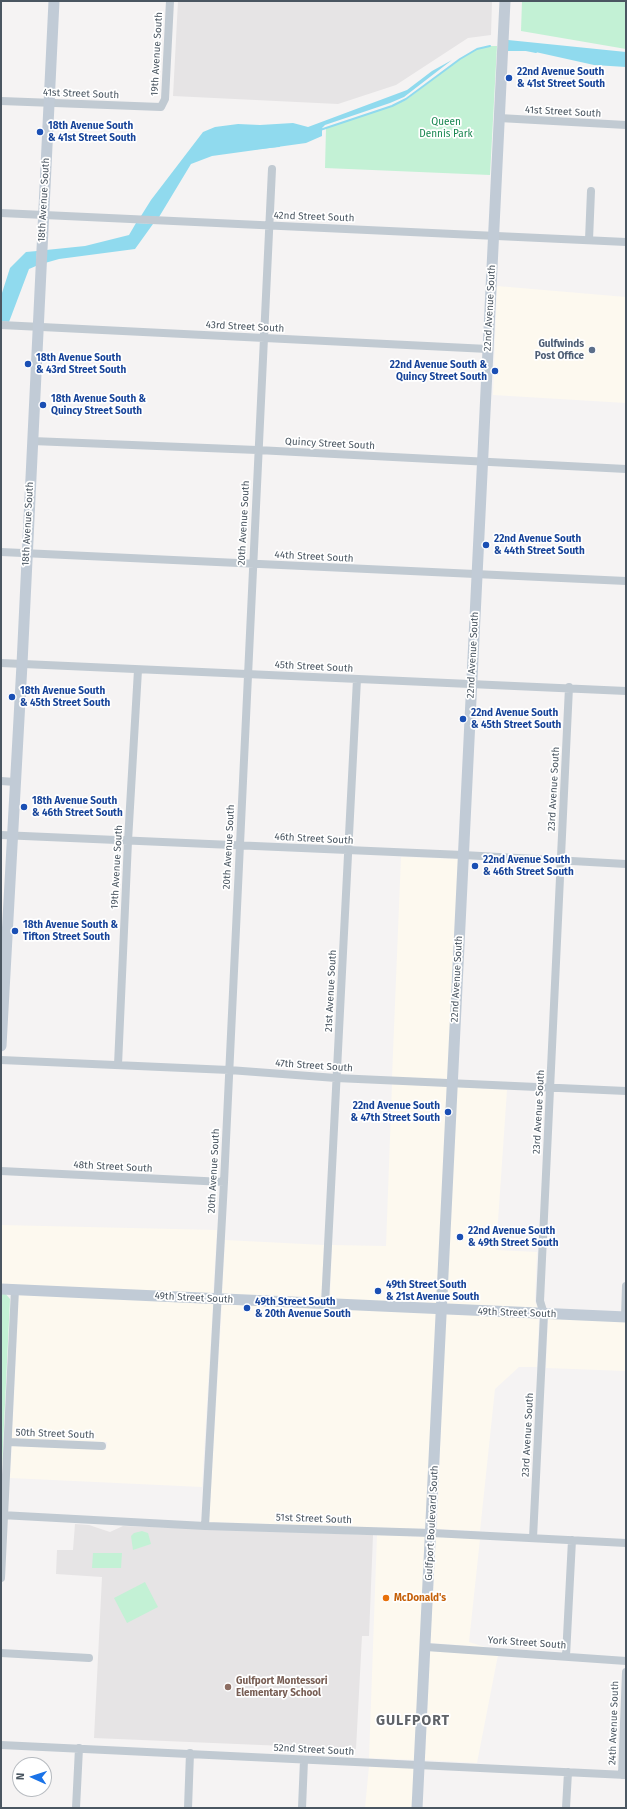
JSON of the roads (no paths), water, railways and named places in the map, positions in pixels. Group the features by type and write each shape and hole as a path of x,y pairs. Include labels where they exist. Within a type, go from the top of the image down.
{"main road":[{"name":"18th Avenue South","path":"1,1046 3,950 13,836 54,1"},
{"name":"22nd Avenue South","path":"441,1310 505,1"},
{"name":"49th Street South","path":"1,1289 441,1310 625,1317"},
{"name":"Gulfport Boulevard South","path":"417,1808 432,1533 441,1310"}],"street":[{"name":"19th Avenue South","path":"161,107 165,99 170,1"},
{"name":"41st Street South","path":"1,101 161,107"},
{"name":"41st Street South","path":"499,118 626,125"},
{"name":"20th Avenue South","path":"205,1526 224,1182 238,846 272,169"},
{"path":"589,240 591,191"},
{"name":"42nd Street South","path":"1,213 626,242"},
{"name":"43rd Street South","path":"1,325 488,349"},
{"name":"Quincy Street South","path":"32,441 257,450 626,469"},
{"name":"44th Street South","path":"1,552 626,581"},
{"name":"45th Street South","path":"1,663 138,670 569,687 626,691"},
{"name":"19th Avenue South","path":"118,1065 128,841 138,670"},
{"name":"21st Avenue South","path":"325,1304 357,679"},
{"name":"23rd Avenue South","path":"533,1538 544,1314 540,1301 569,687"},
{"path":"1,781 15,782"},
{"name":"46th Street South","path":"1,836 463,855 626,864"},
{"name":"47th Street South","path":"1,1060 229,1070 336,1078 626,1091"},
{"name":"48th Street South","path":"1,1171 224,1182"},
{"path":"625,1317 626,1286"},
{"path":"1,1578 2,1515 8,1442 15,1290"},
{"name":"50th Street South","path":"8,1442 102,1446"},
{"name":"51st Street South","path":"2,1515 205,1526 432,1533 626,1543"},
{"path":"566,1656 572,1540"},
{"name":"York Street South","path":"426,1647 626,1661"},
{"path":"1,1653 90,1658"},
{"name":"24th Avenue South","path":"624,1775 626,1672"},
{"name":"52nd Street South","path":"1,1745 624,1775"},
{"path":"76,1808 79,1748"},
{"path":"188,1808 190,1753"},
{"path":"302,1808 304,1760"},
{"path":"566,1808 568,1772"}],"water":[{"path":"508,40 626,52 626,67 594,65 531,51 507,51"},
{"path":"452,60 404,97 325,125 322,128 322,136 306,143 212,156 191,164 159,217 141,216 151,200 203,132 215,127 238,124 260,125 293,123 308,127 407,90 432,71"},
{"path":"136,223 153,224 135,249 59,259 45,263 46,250 85,246 129,235"},
{"path":"37,251 36,266 29,269 9,322 1,321 1,296 10,268 26,252"}],"waterway":[{"path":"320,130 392,106 406,99 460,59 477,49 490,46"},
{"path":"526,50 536,52"},
{"path":"249,149 279,146"}],"place":[{"name":"22nd Avenue South & 41st Street South","path":"509,78"},
{"name":"18th Avenue South & 41st Street South","path":"40,132"},
{"name":"Gulfwinds Post Office","path":"592,350"},
{"name":"18th Avenue South & 43rd Street South","path":"28,364"},
{"name":"22nd Avenue South & Quincy Street South","path":"495,371"},
{"name":"18th Avenue South & Quincy Street South","path":"43,405"},
{"name":"22nd Avenue South & 44th Street South","path":"486,545"},
{"name":"18th Avenue South & 45th Street South","path":"12,697"},
{"name":"22nd Avenue South & 45th Street South","path":"463,719"},
{"name":"18th Avenue South & 46th Street South","path":"24,807"},
{"name":"22nd Avenue South & 46th Street South","path":"475,866"},
{"name":"18th Avenue South & Tifton Street South","path":"15,931"},
{"name":"22nd Avenue South & 47th Street South","path":"448,1112"},
{"name":"22nd Avenue South & 49th Street South","path":"460,1237"},
{"name":"49th Street South & 21st Avenue South","path":"378,1291"},
{"name":"49th Street South & 20th Avenue South","path":"247,1308"},
{"name":"McDonald's","path":"386,1598"},
{"name":"Gulfport Montessori Elementary School","path":"228,1687"}],"district":[{"name":"GULFPORT","path":"413,1721"}],"park label":[{"name":"Queen Dennis Park","path":"446,128"}]}
